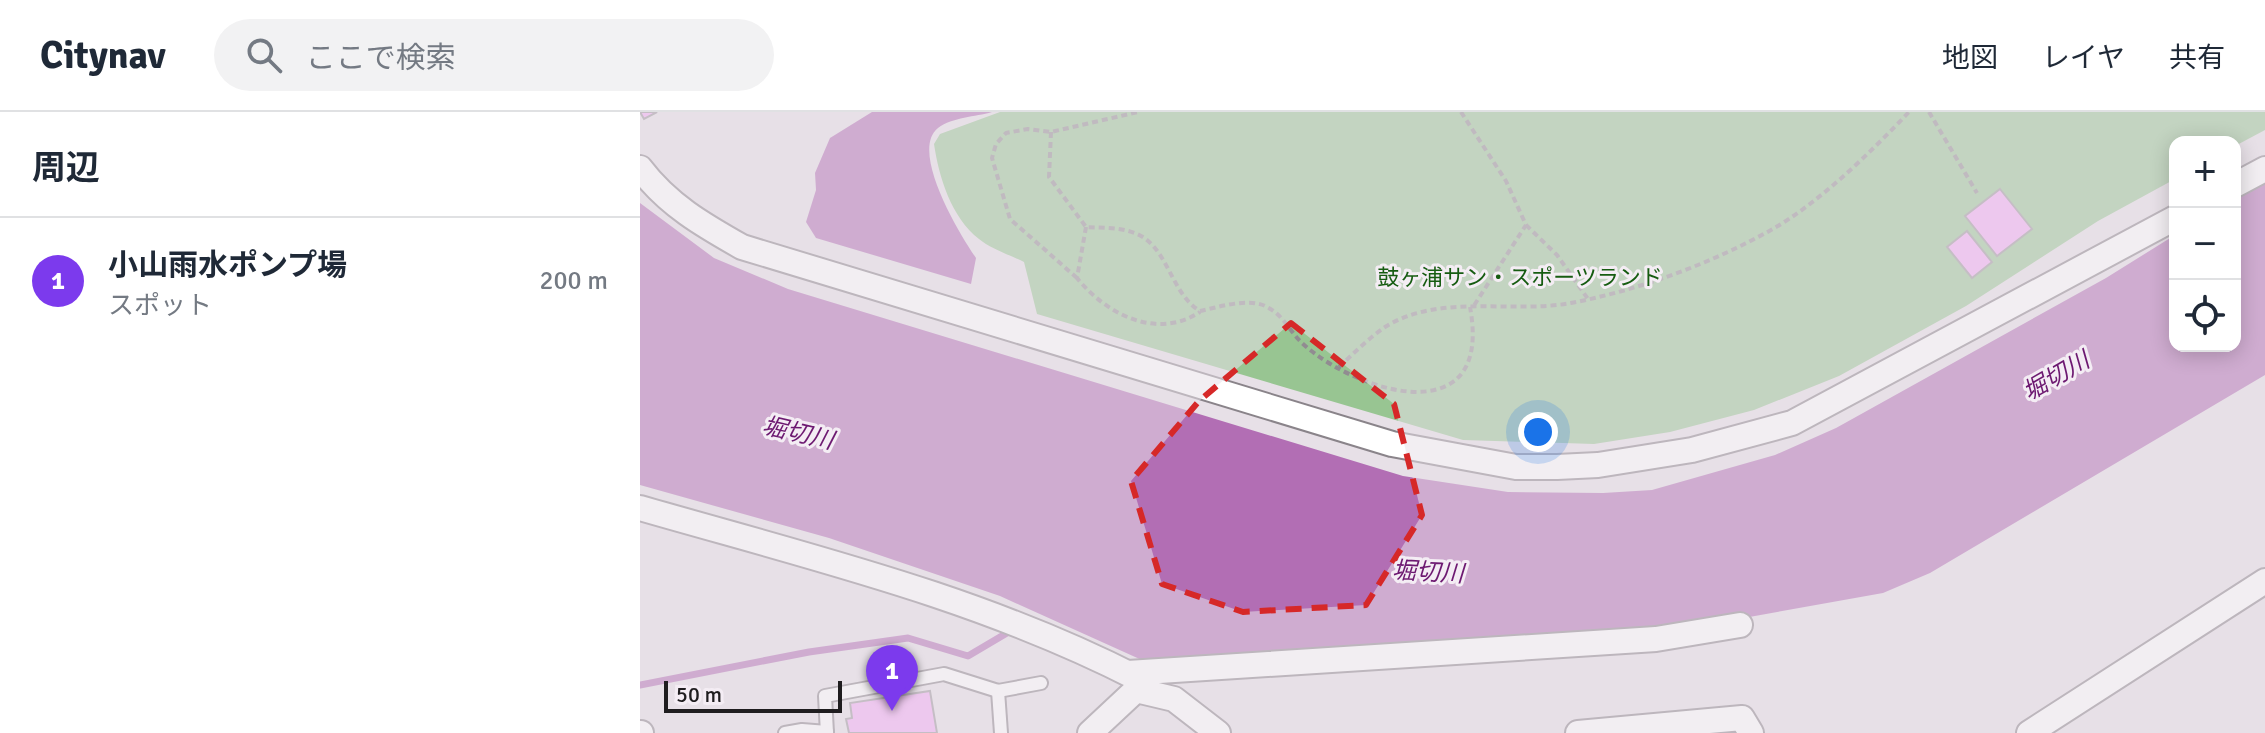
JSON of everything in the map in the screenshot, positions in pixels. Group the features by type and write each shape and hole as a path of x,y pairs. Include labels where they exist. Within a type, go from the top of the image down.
{"street":[{"path":"640,168 692,220 742,247 1392,444 1516,467 1598,465 1692,450 1792,423 1879,380 2169,221"},
{"path":"2241,182 2265,169"},
{"path":"640,508 910,583 997,615 1174,699 1218,733"},
{"path":"2029,733 2265,581"},
{"path":"1090,733 1132,681 1656,639 1740,625"},
{"path":"1578,733 1742,718 1751,733"}],"lane":[{"path":"785,733 827,733 825,696 944,674 998,691 1041,683"},
{"path":"998,691 1001,733"}],"path":[{"path":"1138,112 1051,132 1028,129 1006,133 996,144 992,158 1010,219 1077,278 1090,294 1115,311 1158,326 1185,321 1200,311 1233,304 1265,305 1284,319 1301,342 1347,374 1380,386 1414,393 1436,390 1452,383 1466,365 1475,339 1472,307 1526,225"},
{"path":"1461,112 1506,181 1526,225 1557,255 1588,299"},
{"path":"1339,367 1388,325 1425,312 1567,304 1627,291 1712,258 1773,229 1866,157 1909,112"},
{"path":"1929,112 1977,193"},
{"path":"1051,132 1049,177 1086,227 1077,278"},
{"path":"1086,227 1119,229 1140,235 1158,253 1187,303 1200,311"}],"highlighted area":[{"path":"1291,323 1394,404 1422,515 1366,605 1243,612 1162,584 1131,481 1199,401"}],"green space":[{"name":"鼓ヶ浦サン・スポーツランド","path":"1000,112 2265,112 2265,130 2241,143 2241,136 2169,136 2169,182 2098,221 1966,306 1839,376 1754,410 1670,432 1594,444 1463,440 1037,314 1024,262 979,239 954,208 936,157 934,144 940,134"}],"water":[{"path":"872,112 992,112 957,119 938,128 931,139 929,155 949,213 976,258 971,284 816,238 806,222 816,190 815,173 830,138"},
{"name":"堀切川","path":"2265,179 2265,375 1930,573 1883,593 1688,628 1144,661 1000,596 829,538 640,485 640,203 714,258 788,289 1403,476 1508,492 1603,493 1652,490 1775,455 1836,428 2106,278 2169,239 2169,352 2241,352 2241,194"}],"building":[{"path":"640,112 657,112 644,119"},
{"path":"2000,189 2032,229 1997,256 1965,216"},
{"path":"1967,231 1992,262 1972,278 1947,247"},
{"path":"930,691 937,733 849,733 846,719 852,718 850,703"}],"waterway":[{"path":"640,685 809,652 908,638 968,656 1012,630"}],"place":[{"name":"小山雨水ポンプ場","path":"892,711"}]}
